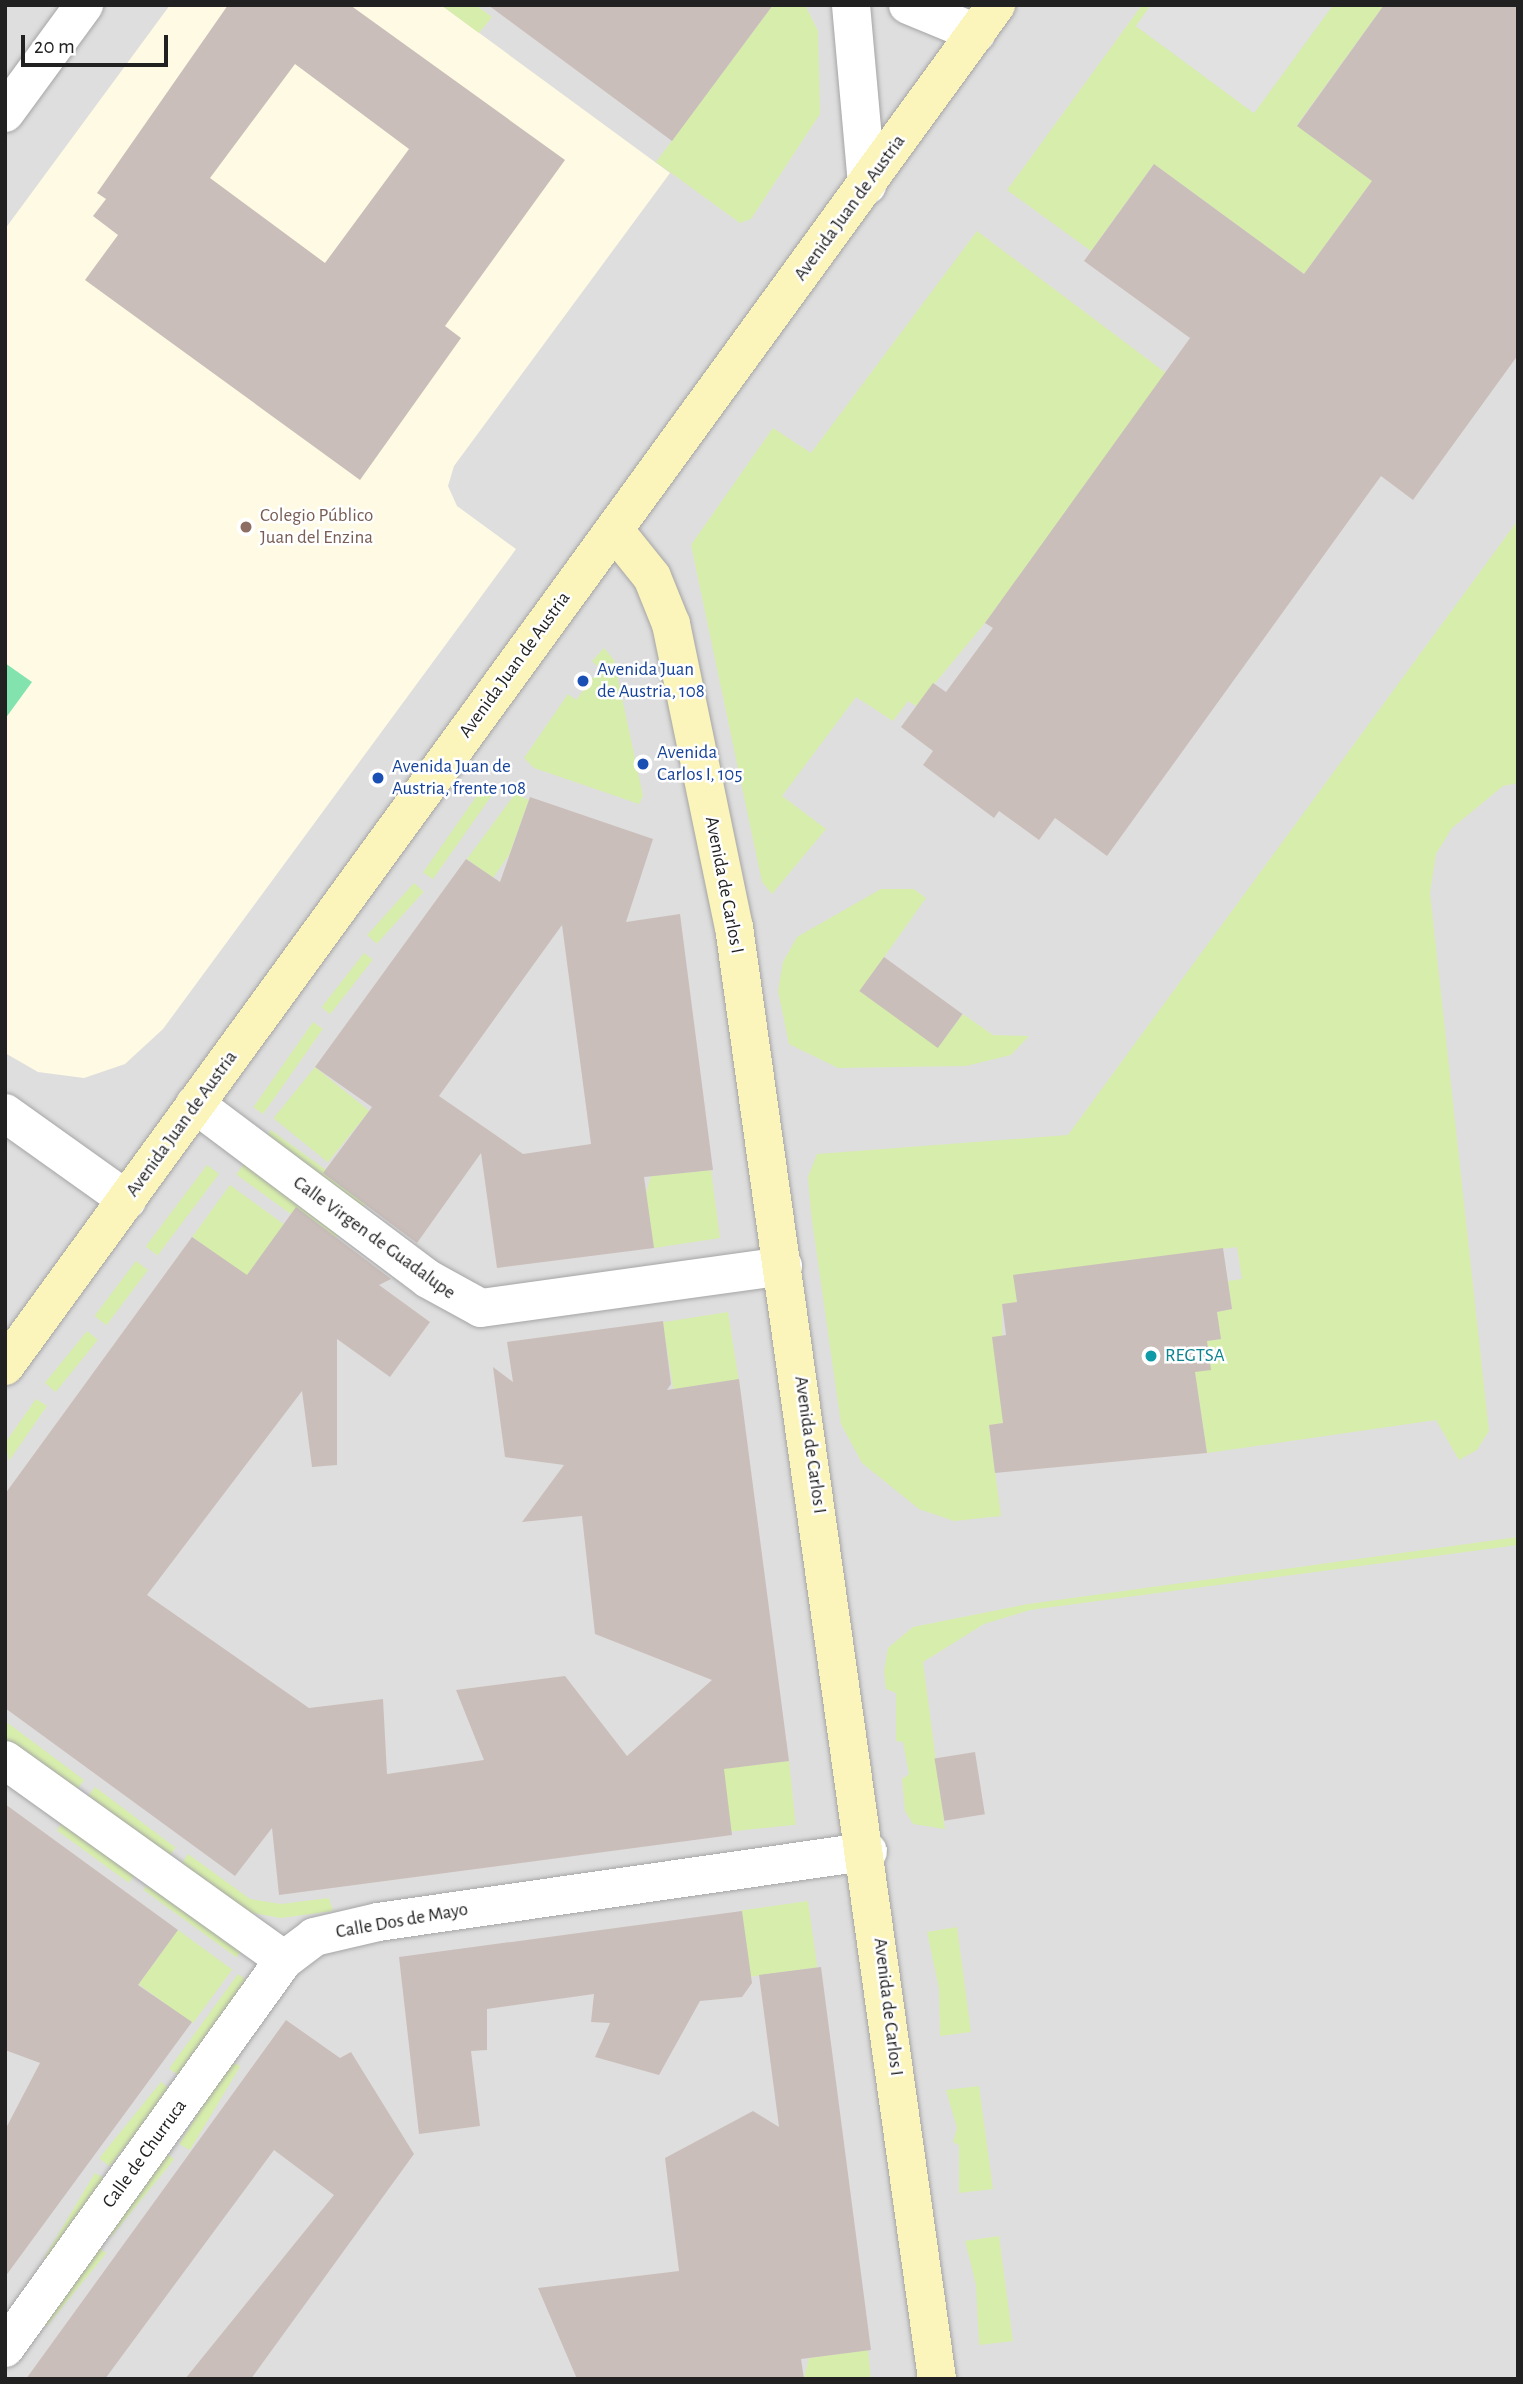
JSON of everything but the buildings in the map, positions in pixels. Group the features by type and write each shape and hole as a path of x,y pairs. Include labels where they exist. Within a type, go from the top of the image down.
{"main road":[{"name":"Avenida Juan de Austria","path":"5,1366 867,185 977,15"},
{"name":"Avenida de Carlos I","path":"615,531 652,577 671,624 734,927 868,1852 937,2379"}],"street":[{"path":"5,113 84,5"},
{"path":"851,5 867,185"},
{"path":"908,5 977,15"},
{"name":"Calle Virgen de Guadalupe","path":"195,1104 428,1279 481,1308 783,1266"},
{"path":"5,1112 127,1200"},
{"path":"5,1760 284,1961"},
{"name":"Calle Dos de Mayo","path":"284,1961 314,1937 378,1922 868,1852"},
{"name":"Calle de Churruca","path":"5,2348 284,1961"}],"shaded area":[{"path":"5,5 1518,5 1518,2379 5,2379"},
{"name":"Colegio Público Juan del Enzina","path":"170,5 441,5 670,173 454,466 448,486 457,506 516,549 163,1029 125,1064 84,1078 38,1072 5,1053 5,229"},
{"path":"1151,5 1333,5 1254,113 1136,26"}],"green space":[{"path":"441,5 476,5 492,17 479,33"},
{"path":"773,5 805,5 818,31 820,114 751,219 740,223 656,162"},
{"path":"1142,5 1151,5 1136,26 1254,113 1333,5 1384,5 1297,125 1372,181 1304,274 1154,164 1091,251 1007,190"},
{"path":"977,231 1166,373 985,623 916,706 908,701 893,721 856,697 782,796 826,829 772,894 762,882 691,545 773,428 811,453"},
{"path":"1518,520 1518,783 1503,786 1452,828 1436,854 1430,893 1489,1431 1477,1450 1459,1460 1436,1420 1207,1453 1195,1372 1207,1341 1221,1339 1217,1312 1232,1309 1228,1281 1242,1279 1237,1247 1014,1275 1017,1302 1002,1305 1003,1423 989,1426 1001,1516 954,1521 919,1509 862,1463 841,1424 811,1213 808,1177 817,1154 1068,1135"},
{"path":"604,648 614,660 643,796 639,804 534,768 524,758 568,694 576,700 600,669 592,661"},
{"path":"5,663 32,682 5,719"},
{"path":"485,784 495,791 433,879 423,872"},
{"path":"515,794 529,800 509,855 493,878 467,859"},
{"path":"414,883 424,892 377,944 367,935"},
{"path":"881,889 914,889 926,898 860,991 938,1047 963,1014 993,1035 1029,1036 1011,1055 966,1066 838,1068 789,1044 778,991 783,962 797,937"},
{"path":"364,953 373,960 330,1014 322,1007"},
{"path":"313,1022 323,1029 263,1114 253,1107"},
{"path":"315,1067 369,1111 328,1162 273,1118"},
{"path":"271,1130 368,1201 360,1212 263,1141"},
{"path":"244,1164 339,1233 332,1244 236,1175"},
{"path":"207,1165 219,1174 158,1255 146,1246"},
{"path":"711,1170 720,1238 654,1248 646,1193 651,1176"},
{"path":"230,1185 284,1224 247,1276 192,1237"},
{"path":"136,1261 148,1270 106,1325 94,1316"},
{"path":"728,1312 739,1379 673,1389 663,1322"},
{"path":"87,1331 98,1340 56,1392 45,1383"},
{"path":"36,1399 47,1406 9,1461 5,1443"},
{"path":"1518,1537 1518,1545 1030,1610 984,1624 923,1662 945,1829 913,1824 905,1811 902,1779 909,1774 903,1742 896,1741 896,1693 886,1689 884,1671 888,1648 913,1627 1028,1604"},
{"path":"5,1721 84,1780 76,1791 5,1739"},
{"path":"789,1761 796,1825 730,1832 723,1768"},
{"path":"95,1787 176,1848 167,1859 87,1798"},
{"path":"65,1819 137,1871 129,1883 57,1830"},
{"path":"188,1854 250,1899 281,1904 329,1898 333,1911 281,1918 242,1911 180,1866"},
{"path":"150,1881 243,1949 237,1957 144,1890"},
{"path":"808,1901 817,1967 751,1977 742,1910"},
{"path":"957,1927 971,2032 940,2036 939,1988 927,1932"},
{"path":"178,1930 232,1969 193,2024 139,1984"},
{"path":"238,1974 249,1982 181,2077 169,2069"},
{"path":"230,2060 240,2066 190,2150 180,2144"},
{"path":"161,2082 171,2090 109,2166 99,2158"},
{"path":"979,2086 993,2189 959,2193 959,2145 953,2142 957,2128 946,2090"},
{"path":"164,2151 174,2159 111,2237 101,2229"},
{"path":"95,2173 105,2179 54,2264 44,2258"},
{"path":"999,2236 1013,2341 979,2345 976,2285 965,2241"},
{"path":"96,2245 106,2253 47,2326 37,2318"},
{"path":"868,2350 871,2379 804,2379 809,2358"}],"place":[{"name":"Colegio Público Juan del Enzina","path":"246,527"},
{"name":"Avenida Juan de Austria, 108","path":"583,681"},
{"name":"Avenida Carlos I, 105","path":"643,764"},
{"name":"Avenida Juan de Austria, frente 108","path":"378,778"},
{"name":"REGTSA","path":"1151,1356"}]}
